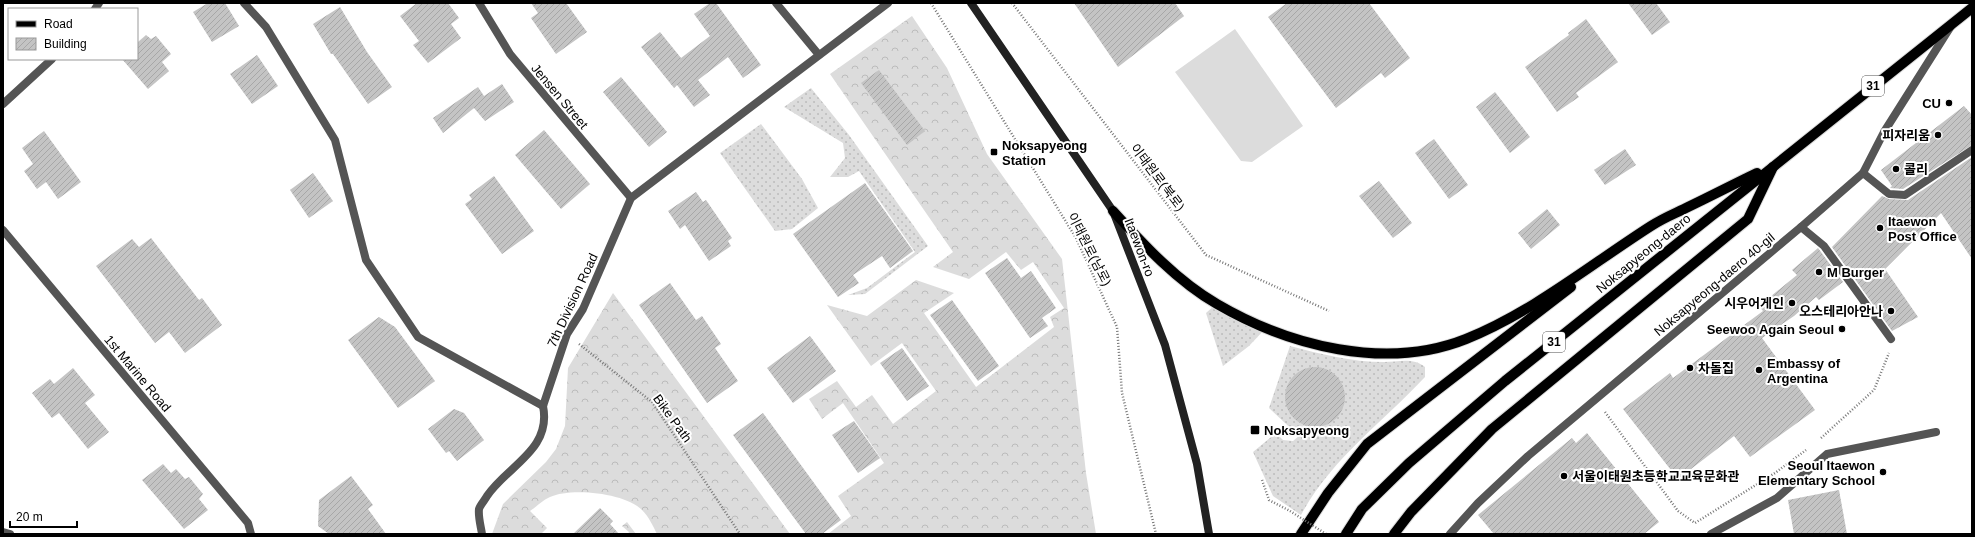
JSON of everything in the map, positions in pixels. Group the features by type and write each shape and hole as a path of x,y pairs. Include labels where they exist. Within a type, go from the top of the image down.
{"main road":[{"name":"Itaewon-ro","path":"971,3 1113,211 1165,345 1197,464 1209,534"},
{"name":"Noksapyeong-daero","path":"1346,534 1362,509 1409,463 1505,381 1972,8"},
{"path":"1113,211 1139,239 1187,282 1216,304 1236,314 1301,341 1352,351 1404,353 1434,350 1464,340 1495,327 1528,308 1654,224 1775,164"},
{"path":"1394,534 1411,512 1492,429 1748,219 1775,164"},
{"path":"1301,534 1328,493 1367,444 1422,400 1654,224"}],"street":[{"path":"244,3 266,27 335,140 366,260 418,337 543,406"},
{"name":"Jensen Street","path":"478,3 510,54 631,198"},
{"path":"776,3 819,55"},
{"path":"631,198 888,3"},
{"name":"Noksapyeong-daero 40-gil","path":"1450,534 1478,503 1528,456 1801,228 1863,173 1884,132 1955,21"},
{"path":"3,104 51,60"},
{"path":"1863,173 1889,194 1905,195 1972,150"},
{"name":"7th Division Road","path":"482,534 479,509 491,490 534,449 542,433 546,417 543,406 567,334 583,309 631,198"},
{"path":"1801,228 1824,246 1891,339"},
{"name":"1st Marine Road","path":"3,230 248,524 251,534"},
{"path":"1711,534 1777,498 1827,454 1936,432"},
{"path":"3,532 10,534"}],"path":[{"name":"이태원로(남로)","path":"930,3 1076,238 1117,327 1122,393 1156,534"},
{"name":"이태원로(북로)","path":"1012,3 1206,255 1329,310"},
{"name":"Bike Path","path":"567,334 652,402 740,534"},
{"path":"1819,440 1831,431 1874,390 1890,350"},
{"path":"1596,399 1678,511 1695,523 1775,473 1806,449"},
{"path":"1262,480 1269,500 1290,511 1326,534"}],"green space":[{"path":"912,16 947,68 987,154 1062,259 1086,473 1096,534 828,534 851,516 838,496 884,463 843,403 822,419 809,399 837,381 856,407 872,395 893,424 936,391 902,343 871,366 827,305 867,316 916,280 954,293 924,313 976,387 1054,327 1050,317 1064,308 1033,262 1021,270 1006,252 969,279 933,267 953,252 830,74"},
{"path":"1235,29 1303,126 1252,162 1241,161 1175,72"},
{"path":"811,88 849,135 928,246 865,294 848,295 867,288 915,252 859,171 848,177 830,177 845,158 843,143 784,107"},
{"path":"761,124 802,179 818,208 792,229 775,231 720,153"},
{"path":"613,293 790,534 657,534 651,522 642,510 624,499 598,493 571,492 550,497 530,511 547,528 541,534 492,534 503,504 546,462 556,449 565,426 568,368"},
{"path":"1215,305 1266,328 1249,346 1223,366 1206,313"},
{"path":"1290,346 1348,359 1372,362 1410,361 1416,362 1425,367 1425,377 1342,459 1313,495 1301,515 1273,496 1253,452 1276,433 1283,440 1293,441 1299,436 1269,408"},
{"path":"627,522 636,534 628,534 629,532 622,526"}],"building":[{"path":"208,3 225,3 239,26 212,42 193,12"},
{"path":"417,3 448,3 459,18 451,24 461,38 428,63 413,45 419,41 400,16"},
{"path":"531,3 566,3 587,32 556,54 531,18 538,13"},
{"path":"710,3 716,3 761,65 743,78 728,57 698,80 710,95 694,107 677,85 674,88 641,47 660,32 681,58 710,36 694,14"},
{"path":"1074,3 1175,3 1184,16 1118,67"},
{"path":"1287,3 1369,3 1410,58 1385,78 1381,73 1336,108 1268,17"},
{"path":"1628,3 1656,3 1670,22 1652,35"},
{"path":"340,7 367,52 392,87 368,104 333,54 331,54 313,24"},
{"path":"1586,19 1618,62 1576,93 1579,97 1557,112 1525,67 1569,35 1568,33"},
{"path":"146,35 151,39 156,36 171,54 162,62 169,71 148,89 123,60 138,60 138,42"},
{"path":"257,55 278,86 252,104 230,74"},
{"path":"879,70 925,131 907,145 861,83"},
{"path":"621,77 667,132 649,147 603,92"},
{"path":"502,84 514,102 485,121 474,108 443,133 433,118 478,87 484,96"},
{"path":"1495,92 1530,137 1510,153 1476,107"},
{"path":"1964,106 1972,115 1972,145 1903,189 1890,188 1892,186 1881,170"},
{"path":"544,130 590,184 561,209 515,155"},
{"path":"44,131 81,182 58,199 46,182 37,189 24,171 33,164 22,148"},
{"path":"1434,139 1468,185 1449,199 1415,153"},
{"path":"1625,149 1636,165 1605,185 1594,170"},
{"path":"1972,157 1972,259 1941,213 1885,269 1918,317 1892,331 1832,247 1882,196 1889,199 1908,200"},
{"path":"313,173 333,201 309,218 290,190"},
{"path":"494,176 534,231 502,254 465,204 472,199 469,195"},
{"path":"1379,181 1412,223 1393,238 1359,196"},
{"path":"865,183 913,251 890,268 882,256 853,275 859,283 838,297 793,234"},
{"path":"696,192 703,202 706,200 732,238 728,241 731,246 709,261 685,225 680,229 668,211"},
{"path":"1547,209 1560,225 1531,249 1518,233"},
{"path":"151,238 199,300 202,298 222,325 185,353 169,332 155,343 96,266 132,239 139,247"},
{"path":"1818,248 1843,282 1819,300 1816,297 1794,316 1762,338 1815,410 1750,457 1734,436 1678,479 1623,409 1670,373 1673,378 1763,311 1759,306 1797,275 1792,270"},
{"path":"1007,258 1021,278 1031,271 1056,308 1042,318 1048,326 1030,338 985,273"},
{"path":"670,283 696,320 702,316 721,344 715,348 738,381 707,403 639,305"},
{"path":"952,300 999,366 978,381 930,315"},
{"path":"379,317 395,327 435,381 398,408 348,340"},
{"path":"810,336 836,371 793,403 767,368"},
{"path":"902,348 929,386 907,401 880,363"},
{"path":"1315,367 1331,372 1336,376 1340,381 1345,397 1340,413 1336,418 1331,422 1315,427 1299,422 1294,418 1290,413 1285,397 1290,381 1294,376 1299,372"},
{"path":"73,368 95,395 85,403 109,432 88,449 59,413 52,418 32,393 50,379 54,384"},
{"path":"454,409 464,413 484,440 457,461 449,451 446,453 428,429"},
{"path":"763,413 841,520 822,534 806,534 733,435"},
{"path":"854,421 880,458 858,473 832,435"},
{"name":"서울이태원초등학교교육문화관","path":"1587,433 1659,522 1644,534 1494,534 1478,515 1572,438 1576,443"},
{"path":"163,464 171,473 176,469 185,479 189,477 203,494 199,499 208,510 184,529 142,480"},
{"path":"351,476 373,505 368,509 386,534 329,534 318,526 319,500"},
{"path":"1839,490 1847,534 1794,534 1788,500"},
{"path":"600,508 613,521 610,524 619,534 573,534"}],"place":[{"name":"CU","path":"1949,103"},
{"name":"피자리움","path":"1938,135"},
{"name":"Noksapyeong Station","path":"994,152"},
{"name":"콜리","path":"1896,169"},
{"name":"Itaewon Post Office","path":"1880,228"},
{"name":"M Burger","path":"1819,272"},
{"name":"시우어게인","path":"1792,303"},
{"name":"오스테리아안나","path":"1891,311"},
{"name":"Seewoo Again Seoul","path":"1842,329"},
{"name":"차돌집","path":"1690,368"},
{"name":"Embassy of Argentina","path":"1759,370"},
{"name":"Noksapyeong","path":"1255,430"},
{"name":"Seoul Itaewon Elementary School","path":"1883,472"},
{"name":"서울이태원초등학교교육문화관","path":"1564,476"}]}
